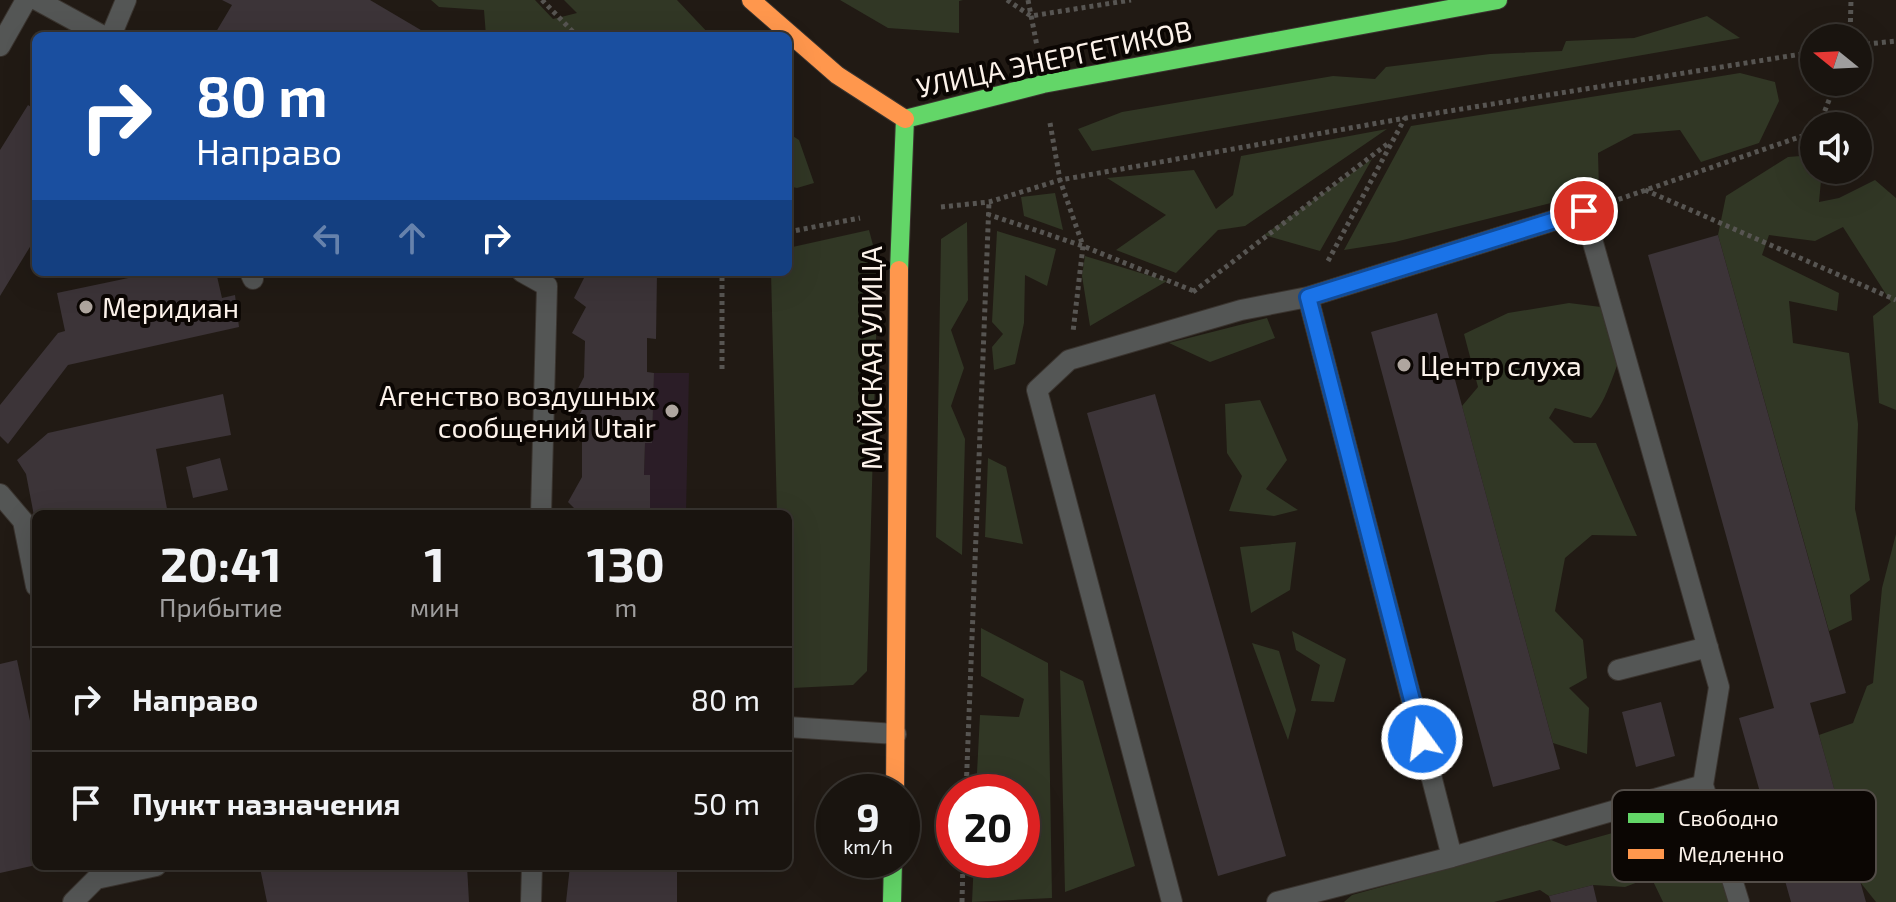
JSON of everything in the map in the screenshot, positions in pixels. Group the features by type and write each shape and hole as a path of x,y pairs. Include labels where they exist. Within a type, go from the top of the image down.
{"main road":[{"path":"751,0 788,32"},
{"name":"УЛИЦА ЭНЕРГЕТИКОВ","path":"905,119 1043,84 1498,0"},
{"path":"792,36 837,75 905,119"},
{"name":"МАЙСКАЯ УЛИЦА","path":"895,774 900,211 905,119"},
{"path":"892,902 893,878"}],"lane":[{"path":"0,46 26,0"},
{"path":"37,0 96,32"},
{"path":"113,32 126,0"},
{"path":"1172,902 1037,390 1069,360 1241,310 1308,297 1584,211 1719,687 1705,790"},
{"path":"529,276 547,286 541,510"},
{"path":"1308,297 1452,857"},
{"path":"0,494 23,521 32,566"},
{"path":"1618,670 1708,647"},
{"path":"792,727 896,734"},
{"path":"1686,790 1703,785"},
{"path":"1277,902 1612,811"},
{"path":"73,902 94,873 121,870"},
{"path":"531,902 532,870"},
{"path":"1733,882 1739,902"}],"path":[{"path":"542,0 573,32"},
{"path":"1007,0 1031,16 1131,0"},
{"path":"1028,0 1060,180 1083,246 1069,360"},
{"path":"1850,24 1851,0"},
{"path":"1872,44 1896,41"},
{"path":"792,231 900,211 989,202 1060,180 1406,118 1800,54"},
{"path":"1308,297 1390,142 1406,118"},
{"path":"1584,211 1800,137"},
{"path":"1181,299 1390,142"},
{"path":"1645,190 1896,300"},
{"path":"967,774 989,202"},
{"path":"987,214 1083,246 1241,310"},
{"path":"722,276 722,369"},
{"path":"962,902 963,878"}],"shaded area":[{"path":"654,373 689,373 686,510 650,510 650,475 644,475 645,443 652,442"}],"green space":[{"path":"431,0 535,0 553,19 577,13 564,0 677,0 707,32 486,32 484,10 439,7"},
{"path":"840,0 963,0 959,1 959,33 888,28"},
{"path":"1707,16 1740,38 1092,151 1078,129 1122,112 1333,76 1375,79 1386,67 1490,54 1562,51 1566,41 1634,38"},
{"path":"1740,73 1775,82 1779,101 1759,143 1701,162 1680,130 1634,134 1598,153 1599,191 1395,242 1344,250 1411,126"},
{"path":"1387,129 1245,226 1218,230 1176,273 1116,250 1166,215 1107,178 1194,170 1216,209 1233,195 1241,156"},
{"path":"792,136 799,140 814,183 792,187"},
{"path":"1800,156 1800,184 1821,184 1819,202 1839,198 1875,180 1896,198 1896,410 1879,403 1873,316 1891,302 1843,227 1815,241 1769,235 1762,255 1839,293 1837,311 1789,301 1793,343 1849,353 1858,424 1855,509 1870,580 1850,595 1852,620 1829,631 1718,235 1726,196 1788,157"},
{"path":"1372,159 1320,251 1264,235"},
{"path":"1055,193 1063,230 1024,216 1021,197"},
{"path":"967,222 968,300 951,330 964,368 951,406 965,439 962,555 936,537 941,239"},
{"path":"869,230 878,264 867,671 853,685 792,688 792,510 777,510 771,276 792,276 792,247"},
{"path":"997,231 1056,249 1047,286 1025,275 1024,323 1015,364 994,370 992,347 1003,334 992,322"},
{"path":"1085,256 1167,281 1090,326 1082,276"},
{"path":"1569,303 1601,307 1628,336 1607,392 1591,418 1555,408 1549,418 1574,443 1596,443 1637,536 1592,535 1565,558 1555,611 1583,640 1587,678 1569,688 1589,708 1587,754 1553,743 1462,406 1478,387 1464,334 1508,313"},
{"path":"1267,318 1275,338 1210,362 1169,343"},
{"path":"1260,400 1287,460 1266,489 1298,510 1274,516 1229,511 1242,476 1227,453 1225,404"},
{"path":"988,458 1006,467 1023,544 985,537"},
{"path":"1896,534 1896,902 1876,902 1860,882 1876,882 1876,790 1834,790 1819,735 1853,723 1867,686 1873,683 1882,588"},
{"path":"1296,542 1290,590 1251,613 1240,547"},
{"path":"981,628 1048,663 1052,898 972,902 973,878 1040,878 1040,774 977,774 980,715 1019,717 1024,699 981,676"},
{"path":"1292,631 1346,659 1334,702 1311,701 1320,665 1296,650"},
{"path":"1252,643 1279,651 1296,710 1288,740"},
{"path":"1060,670 1083,681 1135,866 1065,892"},
{"path":"1612,833 1612,882 1638,882 1625,887 1593,885 1549,896 1540,890 1494,902 1344,902 1352,895 1551,840 1566,846"},
{"path":"1653,882 1726,882 1731,902 1663,902"}],"building":[{"path":"222,0 370,0 424,32 216,32 232,5"},
{"path":"28,105 32,108 32,244 0,296 0,150"},
{"path":"1718,235 1846,693 1810,703 1834,790 1759,790 1739,718 1774,708 1648,255"},
{"path":"138,276 217,276 222,298 235,295 239,327 68,365 8,444 0,436 0,405 58,333 65,331 57,293"},
{"path":"585,276 657,276 656,339 647,338 647,372 654,373 652,443 645,443 644,475 650,475 650,510 576,510 568,502 582,477 582,441 570,433 583,408 572,400 584,377 585,341 572,333 586,307 574,298"},
{"path":"1437,313 1560,769 1493,787 1371,332"},
{"path":"223,394 231,435 156,449 167,510 33,510 26,474 17,460 48,433"},
{"path":"1155,394 1286,856 1218,876 1087,413"},
{"path":"220,458 228,490 193,498 186,467"},
{"path":"17,660 32,730 32,866 0,873 0,664"},
{"path":"1661,702 1675,756 1636,767 1622,712"},
{"path":"260,870 467,870 469,902 267,902"},
{"path":"570,870 677,870 677,902 566,902"},
{"path":"1785,882 1860,882 1866,902 1791,902"},
{"path":"1593,885 1597,902 1551,902 1549,896"}],"traffic: fast":[{"path":"905,119 1043,84 1498,0"},
{"path":"899,270 905,119"},
{"path":"892,902 893,878"}],"traffic: slow":[{"path":"751,0 788,32"},
{"path":"792,36 837,75 905,119"},
{"path":"895,774 899,270"}],"place":[{"name":"Меридиан","path":"86,307"},
{"name":"Центр слуха","path":"1404,365"},
{"name":"Агенство воздушных сообщений Utair","path":"672,411"}],"route":[{"path":"1422,739 1308,297 1584,211"}]}
